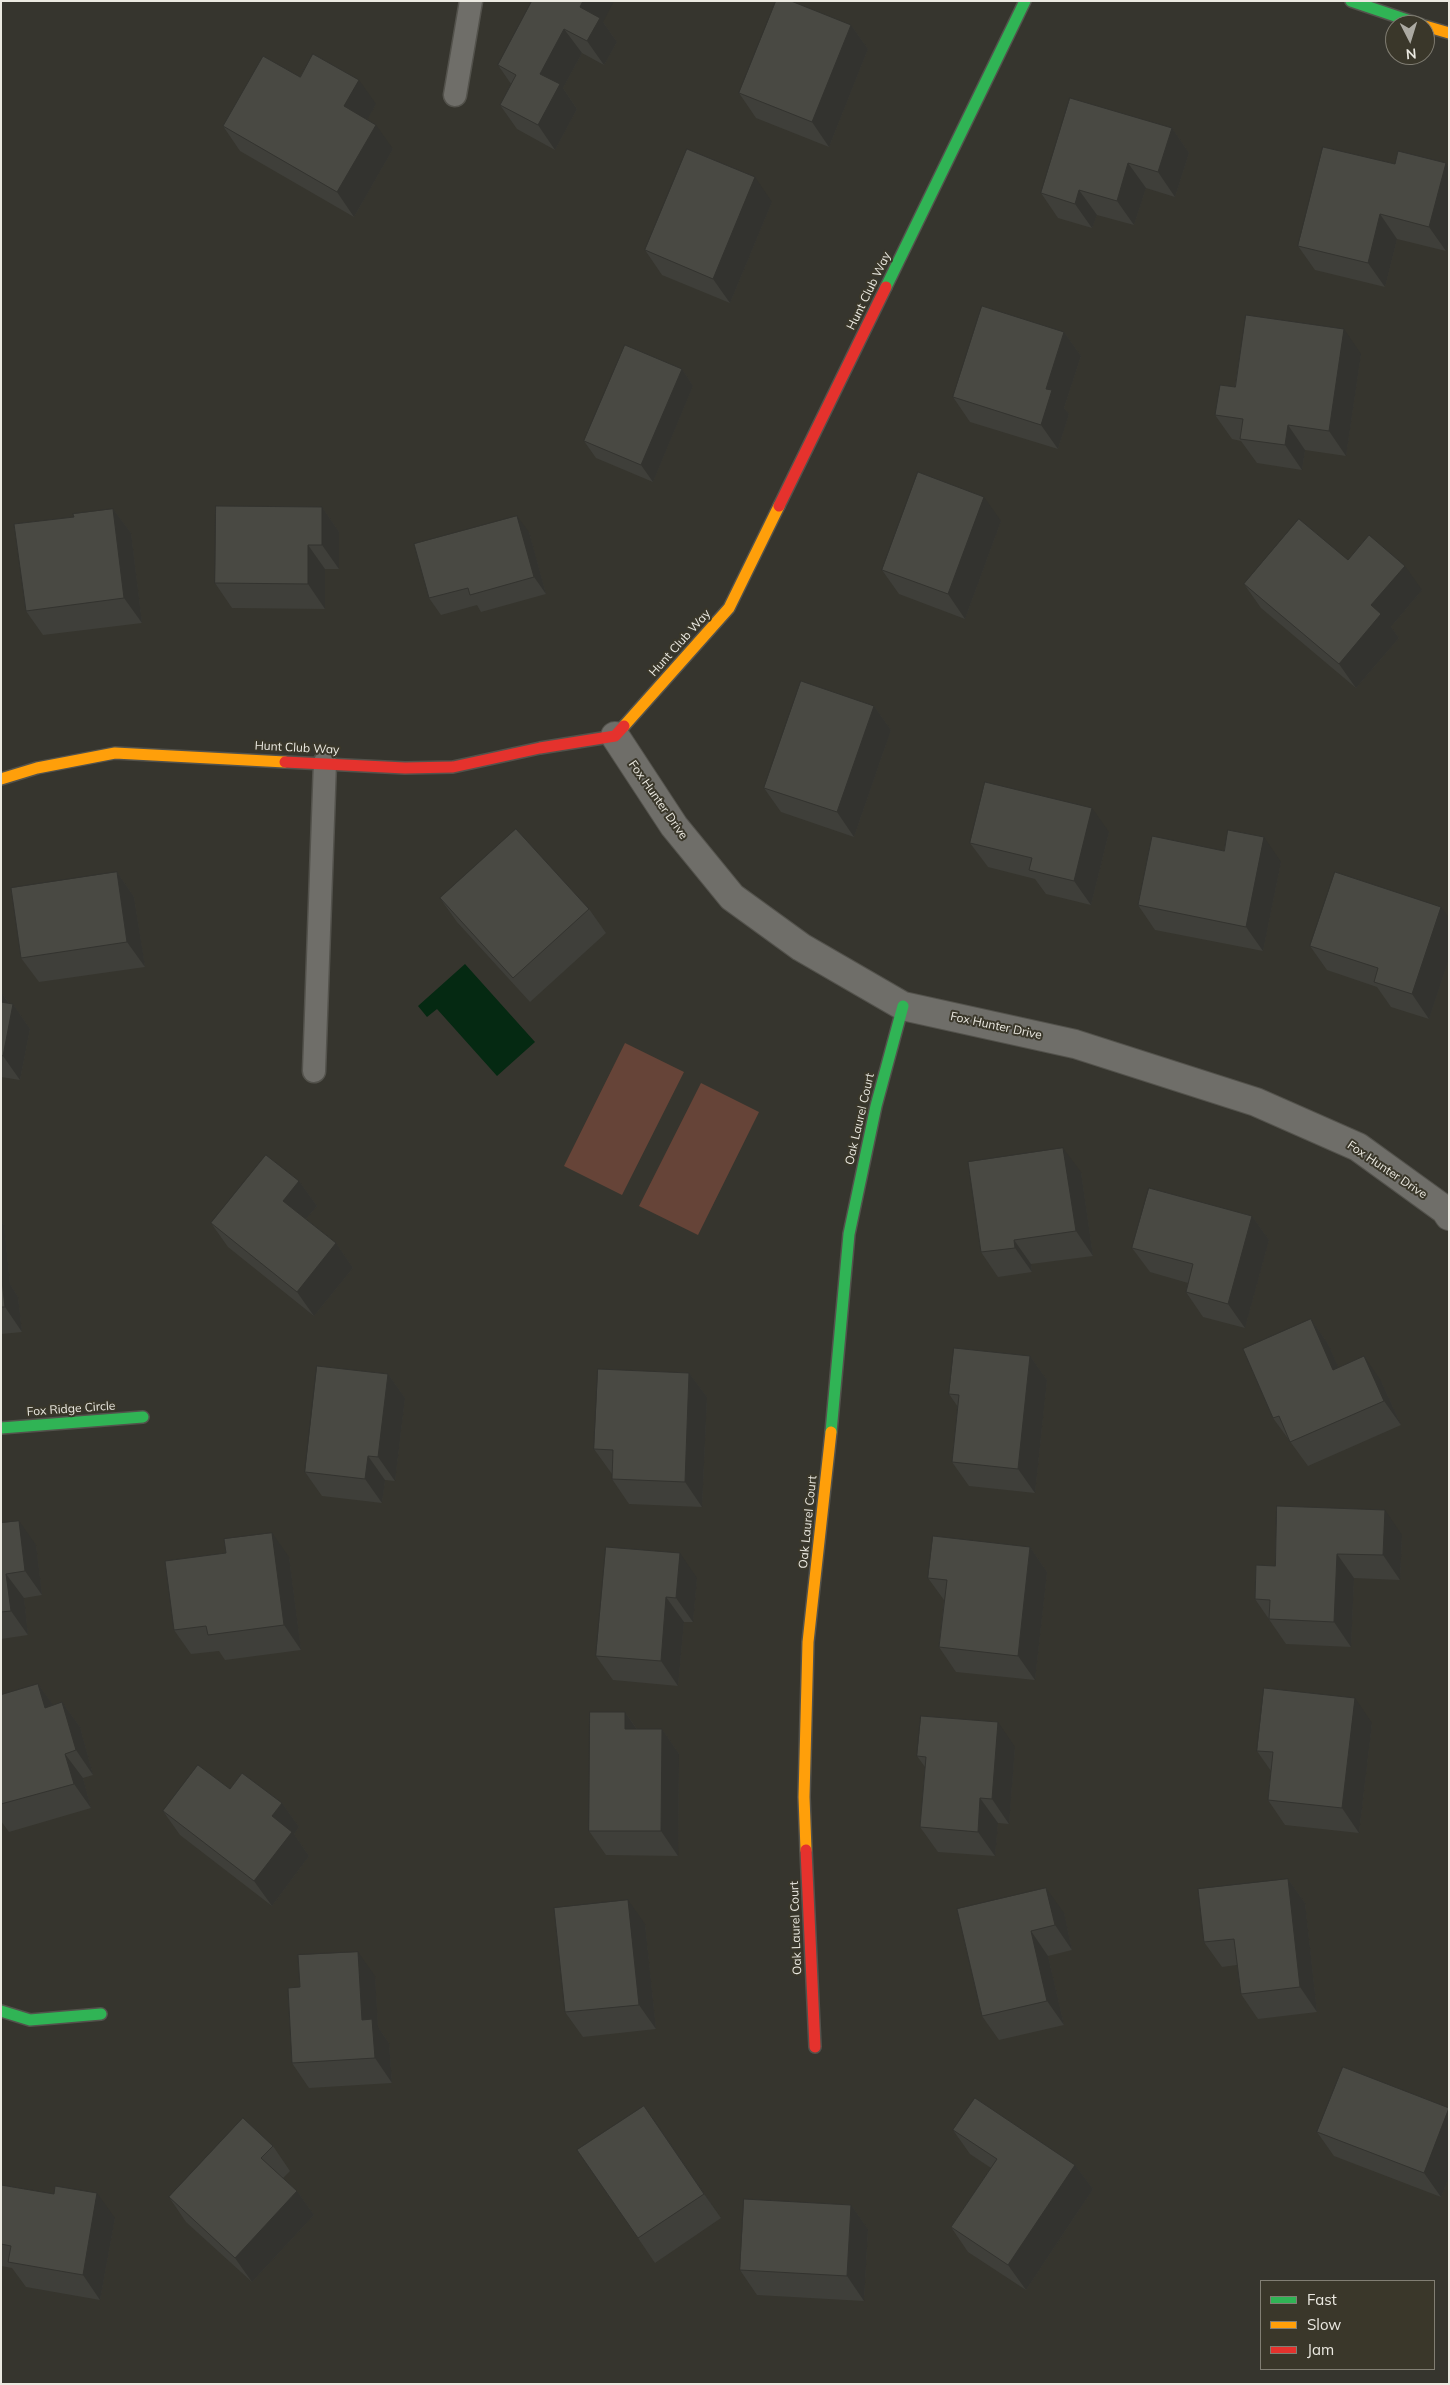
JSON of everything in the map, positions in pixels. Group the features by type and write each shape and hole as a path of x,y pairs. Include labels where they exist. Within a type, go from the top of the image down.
{"street":[{"name":"Hunt Club Way","path":"1,779 37,768 115,753 325,762 405,768 453,767 540,748 615,736 729,608 1025,1"},
{"path":"1352,1 1394,15"},
{"path":"1435,29 1449,33"},
{"name":"Fox Hunter Drive","path":"615,736 674,826 732,897 801,947 903,1006 1075,1044 1256,1102 1358,1147 1445,1210 1449,1216"},
{"name":"Oak Laurel Court","path":"815,2047 804,1797 808,1642 824,1500 849,1234 876,1106 903,1006"},
{"name":"Fox Ridge Circle","path":"1,1428 143,1417"},
{"path":"1,2011 30,2020 101,2014"}],"lane":[{"path":"455,95 471,1"},
{"path":"314,1071 325,762"}],"shaded area":[{"path":"465,964 535,1042 497,1076 437,1009 427,1017 418,1006"},
{"path":"625,1043 684,1072 622,1195 564,1166"},
{"path":"701,1083 759,1112 698,1235 639,1206"}],"building":[{"path":"532,1 583,1 580,7 600,18 587,41 564,29 540,74 560,84 538,125 500,105 516,75 498,65"},
{"path":"776,1 791,1 851,25 812,122 739,93"},
{"path":"313,54 359,80 344,106 376,125 337,192 223,126 263,56 300,77"},
{"path":"1070,98 1172,128 1158,172 1128,163 1117,201 1079,190 1075,204 1041,193"},
{"path":"1323,147 1395,164 1398,151 1446,163 1429,227 1380,214 1368,263 1298,246"},
{"path":"687,149 755,177 713,279 645,250"},
{"path":"982,306 1064,332 1046,389 1052,390 1041,425 953,397"},
{"path":"1246,315 1344,329 1329,431 1288,425 1285,445 1240,439 1243,419 1215,415 1220,385 1235,387"},
{"path":"625,345 682,369 641,465 584,441"},
{"path":"918,472 984,497 948,594 882,570"},
{"path":"216,506 322,507 322,545 308,545 308,584 215,583"},
{"path":"113,509 124,598 26,611 14,524 74,517 73,514"},
{"path":"517,516 534,577 470,595 468,588 429,598 414,544"},
{"path":"1299,519 1348,560 1369,535 1405,566 1371,605 1381,614 1339,664 1244,584"},
{"path":"801,681 874,706 837,812 764,788"},
{"path":"985,782 1092,808 1074,881 1029,870 1032,858 970,843"},
{"path":"516,829 589,909 513,978 440,898"},
{"path":"1228,830 1264,837 1246,927 1138,905 1152,836 1224,851"},
{"path":"117,872 127,942 21,958 11,888"},
{"path":"1335,872 1441,907 1412,994 1374,982 1378,968 1310,946"},
{"path":"1,1002 13,1004 3,1056 1,1055"},
{"path":"1063,1148 1076,1231 1014,1240 1015,1248 981,1252 968,1162"},
{"path":"266,1155 299,1181 283,1201 336,1243 297,1292 211,1223"},
{"path":"1149,1188 1252,1216 1228,1304 1186,1292 1193,1264 1132,1248"},
{"path":"1,1272 5,1307 1,1307"},
{"path":"1311,1319 1333,1370 1364,1356 1384,1401 1290,1442 1279,1416 1273,1418 1243,1349"},
{"path":"954,1348 1030,1356 1018,1469 952,1462 959,1395 949,1394"},
{"path":"317,1366 388,1374 378,1457 368,1456 365,1479 305,1472"},
{"path":"598,1369 689,1373 685,1482 612,1479 613,1450 594,1449"},
{"path":"1277,1506 1385,1510 1383,1555 1337,1554 1334,1622 1269,1619 1270,1600 1255,1599 1256,1565 1275,1566"},
{"path":"19,1521 25,1571 6,1574 11,1611 1,1612 1,1523"},
{"path":"272,1533 284,1625 208,1635 206,1626 174,1630 165,1561 226,1553 224,1539"},
{"path":"933,1536 1030,1547 1018,1656 939,1647 947,1580 928,1578"},
{"path":"606,1547 680,1553 676,1598 666,1597 661,1661 596,1656"},
{"path":"38,1684 45,1708 62,1702 76,1750 65,1754 74,1784 1,1804 1,1695"},
{"path":"1264,1688 1355,1698 1342,1808 1268,1800 1273,1752 1257,1751"},
{"path":"590,1712 625,1712 625,1729 662,1729 661,1831 589,1831"},
{"path":"921,1716 998,1722 992,1799 980,1798 978,1832 920,1827 926,1757 917,1756"},
{"path":"198,1765 230,1789 242,1773 282,1803 272,1816 292,1832 254,1881 163,1811"},
{"path":"1288,1879 1300,1987 1241,1994 1234,1939 1204,1942 1198,1889"},
{"path":"1046,1888 1055,1925 1031,1931 1047,2001 982,2016 957,1909"},
{"path":"628,1900 639,2005 565,2012 554,1908"},
{"path":"358,1952 362,2020 372,2019 375,2058 292,2063 288,1988 300,1987 298,1955"},
{"path":"1343,2067 1449,2108 1424,2173 1317,2132"},
{"path":"975,2098 1075,2165 1008,2265 951,2227 997,2159 953,2130"},
{"path":"644,2106 704,2194 638,2238 577,2150"},
{"path":"243,2118 273,2146 261,2158 297,2191 235,2258 169,2197"},
{"path":"1,2185 54,2194 55,2186 97,2193 83,2275 8,2262 11,2246 1,2244"},
{"path":"744,2199 851,2205 847,2276 740,2270"}],"traffic: fast":[{"path":"886,287 1025,1"},
{"path":"1351,1 1392,15"},
{"path":"831,1432 849,1234 876,1106 903,1006"},
{"path":"1,1428 143,1417"},
{"path":"1,2011 30,2020 101,2014"}],"traffic: slow":[{"path":"1435,29 1449,33"},
{"path":"624,726 729,608 779,506"},
{"path":"1,779 37,768 115,753 285,762"},
{"path":"806,1850 804,1797 808,1642 831,1432"}],"traffic: jam":[{"path":"779,506 886,287"},
{"path":"285,762 405,768 453,767 540,748 615,736 624,726"},
{"path":"806,1850 815,2047"}]}
